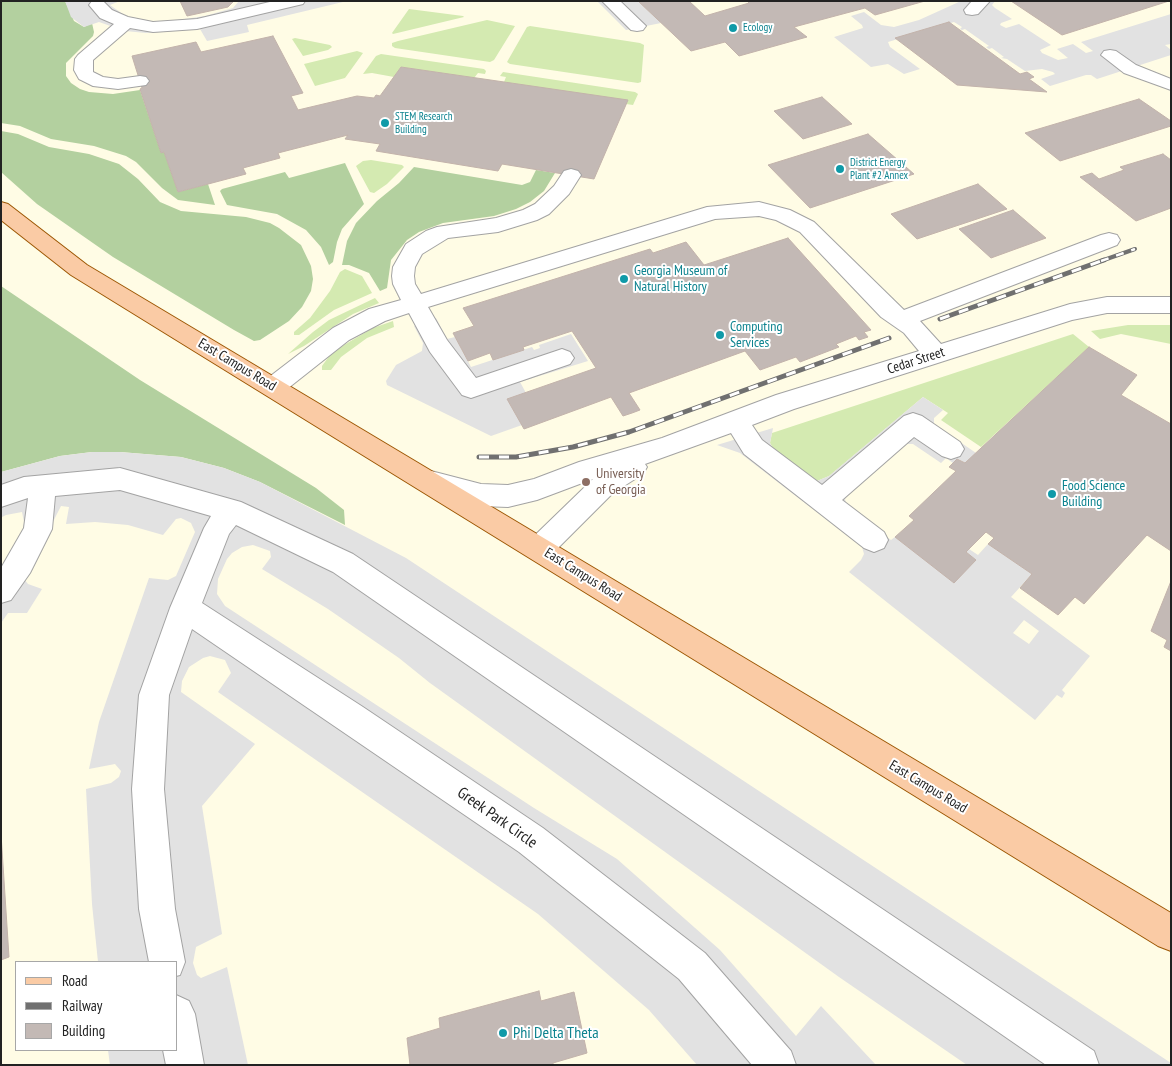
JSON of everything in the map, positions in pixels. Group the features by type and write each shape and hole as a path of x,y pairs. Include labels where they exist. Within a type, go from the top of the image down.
{"main road":[{"name":"East Campus Road","path":"1,209 79,270 432,482 814,718 1171,933"}],"street":[{"path":"97,5 106,14 127,22 153,27 197,24 263,5 297,1"},
{"path":"610,1 637,26"},
{"path":"127,22 84,59 83,70 85,75 99,82 118,84 140,81"},
{"path":"1110,55 1130,69 1171,85"},
{"path":"562,358 471,388 438,346 404,284 403,276 404,267 414,249 434,236 445,232 498,225 530,215 542,209 562,190 571,176"},
{"path":"273,387 348,330 377,315 714,212 759,209 782,215 808,227 889,311 912,327 936,354"},
{"path":"900,320 1109,240"},
{"name":"Cedar Street","path":"432,482 481,495 508,496 537,489 578,473 667,447 785,402 1070,312 1107,305 1171,305"},
{"path":"736,420 754,447 874,540"},
{"path":"822,501 913,423 950,449"},
{"name":"Cedar Street","path":"540,548 604,485 667,447"},
{"path":"1,496 24,488 120,479 230,510 342,563 1080,1065"},
{"path":"1,591 20,564 38,529 43,486"},
{"path":"167,961 157,909 148,789 154,694 185,608 218,528 230,510"},
{"name":"Greek Park Circle","path":"185,608 352,718 531,840 692,966 777,1065"},
{"path":"178,1025 185,1065"}],"shaded area":[{"name":"University of Georgia","path":"1,1 1171,1 1171,1065 1,1065"},
{"path":"65,1 120,1 110,5 127,17 145,21 164,22 205,16 233,8 239,1 347,1 247,25 249,32 207,41 200,29 146,33 125,31 99,22 84,27 71,17"},
{"path":"597,1 638,1 661,23 626,30"},
{"path":"961,1 995,1 992,5 1012,19 1000,25 1006,28 1019,24 1051,45 1040,50 1042,53 1058,60 1068,58 1057,49 1073,44 1086,53 1093,51 1081,42 1171,14 1171,44 1165,45 1171,50 1171,55 1097,79 1091,75 1086,75 1050,86 1041,79 1055,74 1053,72 1042,69 1025,71 1007,59 1001,58 1004,57 992,48 986,47 989,46 965,29 960,29 962,27 954,22 888,42 890,47 920,69 904,74 888,64 871,67 834,37 863,28 851,16 864,12 881,25 894,27 919,20"},
{"path":"436,318 447,339 455,337 471,367 532,347 534,350 540,348 539,345 571,334 588,361 520,382 526,393 507,399 522,425 491,436 387,385 386,381 396,365 422,351 423,343 414,326"},
{"path":"923,397 943,410 934,418 934,424 976,453 965,463 958,459 953,463 946,458 941,463 913,444 905,444 848,495 845,499 847,508 891,540 895,537 953,582 976,560 966,552 969,549 978,555 988,544 1032,574 1011,597 1090,656 1062,690 1065,693 1062,698 1057,695 1035,720 849,572 861,560 864,554 862,547 740,453 717,445 773,428 770,443 774,450 813,481 829,476","holes":["1024,620 1039,631 1029,644 1013,633"]},
{"path":"92,452 120,452 181,457 224,468 260,482 406,558 1171,1063 1171,1065 967,1065 839,977 430,683 399,658 328,609 262,569 271,557 270,551 253,545 242,547 232,553 227,559 218,579 217,594 225,606 534,808 617,859 720,950 796,1036 821,1006 876,1065 697,1065 649,1010 538,914 218,692 231,673 225,660 210,656 189,667 182,681 181,692 255,744 202,806 222,934 196,947 193,963 197,975 201,978 227,967 248,1065 110,1065 108,1051 178,1051 178,961 98,961 92,904 86,789 111,783 119,777 121,771 115,764 89,769 99,722 149,578 168,580 176,576 195,532 191,523 181,518 176,519 163,535 128,525 95,522 66,524 69,507 61,506 24,579 28,584 42,589 27,613 8,613 1,623 1,570 22,535 24,522 22,512 6,515 2,517 1,528 1,472 60,456"}],"green space":[{"path":"1,1 65,1 74,21 84,27 92,23 93,36 66,63 66,76 71,83 89,92 113,94 140,90 161,153 164,152 178,192 208,184 215,205 178,200 162,188 136,162 126,156 94,146 51,139 20,126 1,123"},
{"path":"409,9 463,16 464,17 393,34"},
{"path":"487,20 515,26 494,60 490,62 392,46 392,43 398,41"},
{"path":"527,27 644,45 641,82 510,64 507,62"},
{"path":"295,38 332,47 328,50 303,56 292,39"},
{"path":"357,51 363,53 345,78 315,86 304,64"},
{"path":"381,54 484,69 486,71 485,74 478,73 474,78 401,67 394,77 372,73 363,74 376,56"},
{"path":"503,72 638,94 633,105 626,104 504,82 506,77 500,76"},
{"path":"1,131 18,134 49,147 89,154 119,164 138,179 160,202 181,211 246,217 270,223 301,245 311,266 313,279 311,291 302,307 289,321 260,340 254,341 113,257 37,204 1,172"},
{"path":"371,160 402,165 404,167 387,184 374,193 370,192 356,166 363,161"},
{"path":"345,163 364,204 342,229 333,262 329,265 321,247 306,230 277,214 227,205 220,191 285,172 289,178"},
{"path":"414,167 522,185 530,182 536,170 555,173 544,191 530,202 516,209 494,216 443,223 419,232 407,240 391,260 387,288 380,291 369,273 349,265 342,265 347,241 356,223"},
{"path":"345,269 362,276 372,293 334,310 299,335 294,335 294,332 310,318 330,291 340,272"},
{"path":"1,286 140,380 316,488 344,510 345,525 260,482 224,468 181,457 120,452 92,452 60,456 1,472"},
{"path":"375,298 379,303 353,314 304,346 288,354 329,320"},
{"path":"393,321 394,327 367,338 341,357 331,370 322,370 322,366 330,355 344,345 373,328"},
{"path":"1128,325 1171,325 1171,344 1121,334 1100,339 1091,331"},
{"path":"1073,334 1089,347 981,447 941,420 948,413 923,397 829,476 817,481 813,481 774,450 770,443 772,433"}],"building":[{"path":"180,1 234,1 228,7 187,16"},
{"name":"Ecology","path":"638,1 689,1 705,16 749,3 747,1 925,1 875,15 865,8 794,27 807,37 739,56 725,42 691,51"},
{"path":"1011,1 1169,1 1062,35"},
{"path":"949,22 1020,74 1027,72 1034,77 1029,79 1047,92 957,85 895,38"},
{"name":"STEM Research Building","path":"273,36 303,93 291,96 298,110 357,96 374,98 376,95 380,96 401,67 628,100 594,179 502,164 498,171 376,151 380,144 345,139 348,135 278,153 280,158 243,168 246,174 178,192 164,152 161,153 140,89 142,88 132,56 196,42 201,52"},
{"path":"822,97 852,124 803,139 774,111"},
{"path":"1139,99 1171,121 1171,126 1060,161 1025,133"},
{"name":"District Energy Plant #2 Annex","path":"868,134 914,174 810,208 768,165"},
{"path":"1163,154 1171,160 1171,208 1136,221 1080,177 1092,173 1099,179 1124,170 1120,167"},
{"path":"978,184 1007,209 917,239 891,214"},
{"path":"1013,210 1046,238 991,258 959,229"},
{"name":"Computing Services","path":"788,238 871,330 864,332 868,337 859,340 856,336 836,344 839,347 800,362 796,357 760,370 745,351 629,393 640,410 632,413 623,416 611,397 524,429 507,399 596,368 572,331 523,347 524,350 493,360 490,353 468,361 453,333 474,326 463,308 650,249 653,253 686,242 704,265"},
{"name":"Food Science Building","path":"1089,347 1137,375 1121,395 1171,424 1171,551 1147,535 1084,604 1075,597 1058,615 1020,588 1032,574 988,544 994,538 986,532 966,552 976,560 954,583 895,537 914,520 909,516 956,471 949,467 957,459 965,463"},
{"path":"1171,581 1171,651 1164,647 1167,640 1151,631"},
{"path":"1,834 9,957 1,960"},
{"name":"Phi Delta Theta","path":"539,991 541,1001 574,992 587,1053 553,1063 553,1065 410,1065 407,1038 440,1028 439,1018"}],"railway":[{"path":"1101,261 1135,249"},
{"path":"940,319 1104,260"},
{"path":"479,457 516,457 573,447 629,432 889,338"}],"place":[{"name":"Ecology","path":"733,28"},
{"name":"STEM Research Building","path":"385,123"},
{"name":"District Energy Plant #2 Annex","path":"840,169"},
{"name":"Georgia Museum of Natural History","path":"624,279"},
{"name":"Computing Services","path":"720,335"},
{"name":"University of Georgia","path":"586,482"},
{"name":"Food Science Building","path":"1052,494"},
{"name":"Phi Delta Theta","path":"503,1033"}]}
